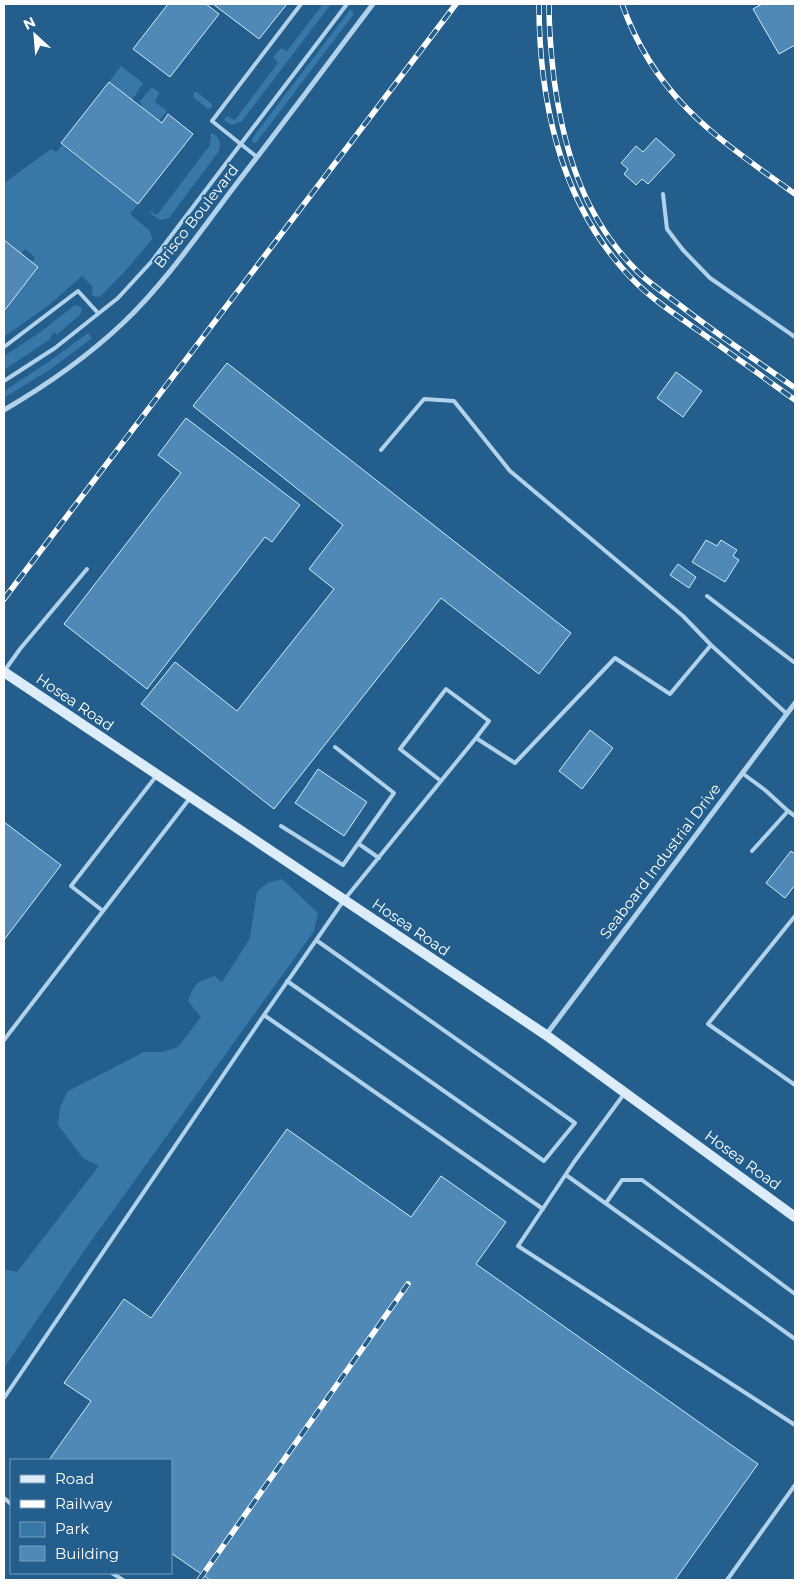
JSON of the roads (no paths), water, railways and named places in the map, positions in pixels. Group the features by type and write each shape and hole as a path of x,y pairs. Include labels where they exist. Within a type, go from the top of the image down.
{"street":[{"name":"Brisco Boulevard","path":"4,410 38,389 96,348 154,290 187,250 373,4"},
{"name":"Hosea Road","path":"4,672 546,1035 795,1217"},
{"name":"Seaboard Industrial Drive","path":"546,1035 795,703"}],"lane":[{"path":"257,157 212,121 300,4"},
{"path":"4,381 55,348 118,298 152,261 347,4"},
{"path":"663,194 666,229 683,250 710,278 795,338"},
{"path":"4,347 78,291 98,313"},
{"path":"381,450 424,399 454,401 510,471 683,616 711,645 787,714"},
{"path":"4,672 20,649 87,569"},
{"path":"707,596 795,663"},
{"path":"476,738 515,763 615,658 670,694 711,645"},
{"path":"4,1398 344,900 490,721 446,689 400,748 441,781"},
{"path":"281,826 343,865 394,794 335,747"},
{"path":"742,773 795,816"},
{"path":"103,911 71,886 157,775"},
{"path":"4,1040 190,797"},
{"path":"752,851 788,811"},
{"path":"359,844 379,858"},
{"path":"795,916 708,1024 795,1085"},
{"path":"287,981 544,1161 575,1123 316,940"},
{"path":"264,1015 543,1209"},
{"path":"626,1092 518,1246 795,1425"},
{"path":"566,1175 795,1338"},
{"path":"606,1204 622,1180 642,1180 795,1294"},
{"path":"726,1580 795,1485"}],"railway":[{"path":"4,599 456,4"},
{"path":"539,4 543,75 557,144 568,178 583,210 601,241 623,269 649,295 795,400"},
{"path":"549,4 550,42 554,79 564,132 579,182 603,229 619,251 647,280 795,388"},
{"path":"622,4 636,37 652,66 671,91 692,114 715,134 795,194"},
{"path":"199,1580 408,1284"}]}
